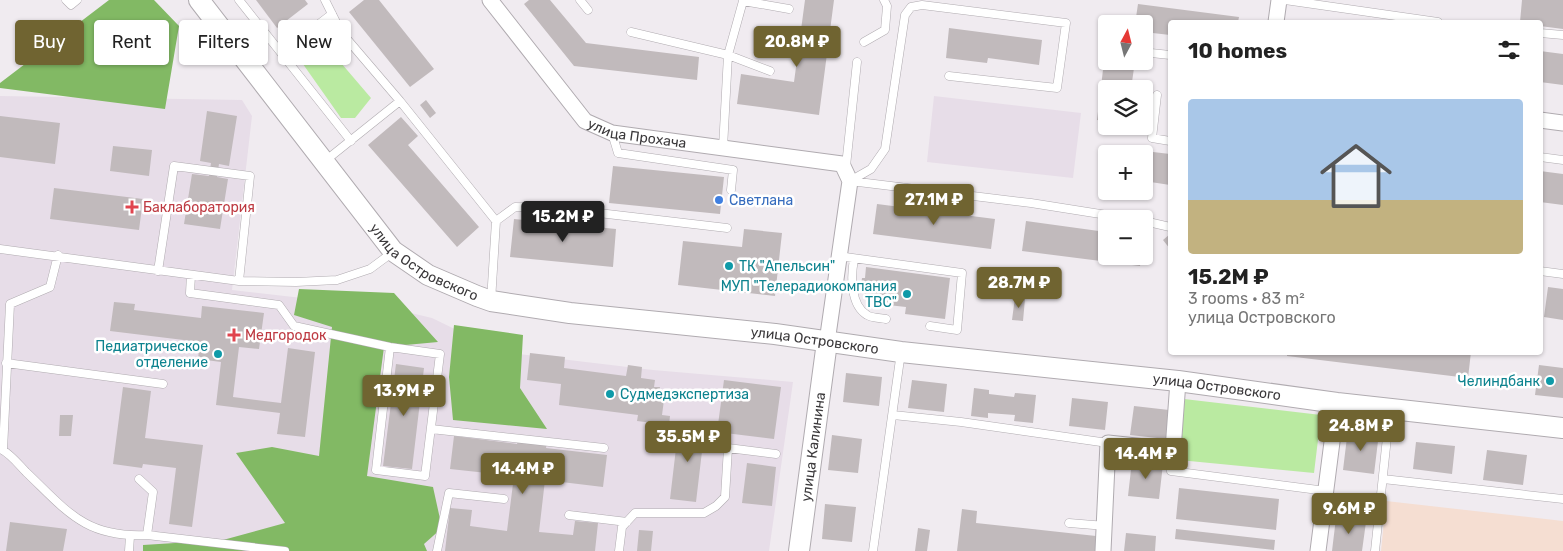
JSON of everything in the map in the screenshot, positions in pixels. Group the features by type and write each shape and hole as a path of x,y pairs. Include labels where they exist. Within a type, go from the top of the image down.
{"street":[{"name":"улица Островского","path":"199,0 289,119 325,161 393,251 448,286 491,301 570,313 766,333 901,352 1178,381 1337,403 1563,428"},
{"name":"улица Прохача","path":"490,0 584,121 612,133 842,164 848,175"},
{"path":"1276,20 1279,0"},
{"path":"1543,120 1563,123"},
{"path":"827,342 848,175"},
{"name":"улица Калинина","path":"799,551 827,342"},
{"path":"1103,551 1106,526 1108,444 1173,450 1178,381"},
{"path":"1318,551 1337,403"}],"lane":[{"path":"66,0 71,5 77,0"},
{"path":"239,0 278,49"},
{"path":"325,0 341,32 400,101 496,222 491,301"},
{"path":"580,0 588,10"},
{"path":"864,42 885,30 887,6 884,0"},
{"path":"1285,0 1424,20"},
{"path":"723,148 728,55 743,1 789,9"},
{"path":"848,175 871,169 885,149 905,15 911,7 922,5 1066,23 1057,88 949,76"},
{"path":"324,20 332,14"},
{"path":"631,32 728,55 770,71"},
{"path":"1543,33 1563,36"},
{"path":"1153,53 1168,55"},
{"path":"848,175 858,62"},
{"path":"290,65 350,141"},
{"path":"1157,95 1152,138 1168,141"},
{"path":"325,161 400,101"},
{"path":"612,133 618,153 733,170 731,190"},
{"path":"1543,157 1563,160"},
{"path":"158,270 174,166 250,176 239,281"},
{"path":"848,175 1098,214"},
{"path":"496,222 515,207 548,208 727,228"},
{"path":"1153,223 1168,227"},
{"path":"0,249 239,281 296,282 337,280 370,270 393,251"},
{"path":"0,303 10,304 50,288 58,256"},
{"path":"838,256 962,273 957,330 930,326"},
{"path":"854,258 852,274 858,306 867,316 886,319"},
{"path":"1543,271 1563,274"},
{"path":"191,274 190,293 279,305 294,326 390,347 440,354 425,476 376,470 390,347"},
{"path":"10,304 1,450 75,519 96,530 130,536 147,535 285,551"},
{"path":"873,551 901,352"},
{"path":"6,363 163,384"},
{"path":"1375,551 1390,409"},
{"path":"893,415 961,422 1108,444"},
{"path":"431,429 604,448"},
{"path":"619,551 622,527 635,513 704,513 716,506 725,497 728,448 776,454"},
{"path":"1173,450 1171,471 1326,491"},
{"path":"139,479 153,492 147,535"},
{"path":"1383,479 1563,499"},
{"path":"437,551 449,492 504,499"},
{"path":"569,515 627,522"},
{"path":"1069,523 1106,526"},
{"path":"129,551 130,536"}],"shaded area":[{"name":"Медгородок","path":"0,96 242,100 252,116 232,290 390,308 432,318 502,352 653,370 793,382 769,551 0,551"},
{"path":"934,96 1081,113 1073,178 927,162"},
{"path":"1386,501 1563,521 1563,551 1381,551"}],"green space":[{"path":"109,0 154,0 179,26 165,109 0,88 0,83 24,65 84,65 83,20"},
{"path":"304,65 343,65 371,98 355,118 341,118"},
{"path":"299,289 394,293 438,342 384,347 367,476 433,487 442,528 424,544 427,551 143,551 143,545 223,540 285,523 236,453 272,447 319,456 332,327 294,315"},
{"path":"454,325 523,335 520,388 547,429 453,420 449,377"},
{"path":"1184,399 1321,415 1314,473 1179,460"}],"building":[{"path":"256,0 305,0 308,4 287,20 278,20 277,28"},
{"path":"364,0 379,0 434,69 410,87 349,12"},
{"path":"529,0 550,0 586,43 699,57 697,80 574,66 524,4"},
{"path":"805,0 834,0 819,115 737,104 741,74 794,82"},
{"path":"1522,0 1563,0 1563,29 1543,26 1543,20 1520,20"},
{"path":"1138,4 1239,17 1238,20 1168,20 1168,35 1153,33 1153,15 1136,15"},
{"path":"949,28 1042,40 1039,65 988,58 987,63 946,58"},
{"path":"1543,51 1563,54 1563,85 1543,82"},
{"path":"1103,70 1134,70 1132,80 1102,80"},
{"path":"426,100 436,113 430,118 420,105"},
{"path":"207,111 237,116 229,166 219,164 217,177 228,179 220,229 184,224 192,174 209,176 211,163 200,161"},
{"path":"0,116 60,123 55,164 0,157"},
{"path":"401,117 418,136 408,145 479,227 457,247 368,145"},
{"path":"113,146 152,150 149,176 110,171"},
{"path":"1153,152 1168,154 1168,185 1153,182"},
{"path":"613,166 724,177 720,214 609,203"},
{"path":"1543,171 1563,174 1563,205 1543,202"},
{"path":"54,188 143,199 139,230 50,219"},
{"path":"877,204 995,219 991,249 873,234"},
{"path":"514,219 616,229 613,267 510,257"},
{"path":"1026,221 1098,231 1098,261 1022,251"},
{"name":"ТК \"Апельсин\"","path":"744,229 782,233 775,296 678,285 683,241 742,247"},
{"path":"1168,236 1168,246 1163,240"},
{"name":"МУП \"Телерадиокомпания ТВС\"","path":"866,267 950,278 945,319 905,314 906,307 870,303 861,286 862,278 865,278"},
{"path":"1548,287 1563,289 1563,320 1544,317"},
{"path":"1015,297 1025,299 1023,321 1012,320"},
{"name":"Педиатрическое отделение","path":"114,302 135,304 134,310 201,318 202,306 264,313 259,349 239,347 233,397 281,403 288,348 315,352 305,437 277,434 280,413 216,405 221,362 198,359 200,342 110,331"},
{"name":"Судмедэкспертиза","path":"530,353 565,357 564,368 626,376 628,365 642,367 641,378 655,380 654,387 660,387 658,400 664,400 662,415 670,416 669,425 637,421 638,415 559,405 561,384 527,380"},
{"path":"1287,355 1471,355 1468,378"},
{"path":"396,364 424,368 412,469 383,466"},
{"name":"Челиндбанк","path":"1539,365 1563,368 1563,398 1535,395"},
{"path":"846,373 882,377 879,406 843,402"},
{"path":"724,380 781,387 774,439 717,432"},
{"path":"912,380 947,384 944,412 908,408"},
{"name":"Педиатрическое отделение","path":"123,387 151,391 145,438 203,445 192,527 169,524 176,468 143,464 142,468 113,464"},
{"path":"974,388 989,390 989,394 1014,397 1015,393 1036,395 1033,423 1014,421 1015,415 988,413 988,418 971,416"},
{"path":"1072,398 1108,402 1105,430 1069,426"},
{"path":"1134,406 1169,410 1166,439 1130,435"},
{"path":"60,415 73,415 71,436 59,436"},
{"path":"679,423 705,426 696,502 670,499"},
{"path":"1348,429 1379,433 1374,474 1343,470"},
{"path":"832,435 862,439 858,473 828,470"},
{"path":"454,436 517,444 518,440 547,443 546,448 607,455 603,487 545,480 539,532 573,535 575,521 598,523 595,551 445,551 450,508 472,510 470,526 507,531 514,476 450,469"},
{"path":"1416,442 1455,446 1452,474 1413,469"},
{"path":"1487,450 1527,455 1523,485 1483,480"},
{"path":"1132,461 1163,464 1159,499 1128,496"},
{"path":"747,463 776,467 772,506 742,503"},
{"path":"1179,488 1279,499 1276,530 1176,519"},
{"path":"825,504 856,507 852,542 822,539"},
{"path":"962,509 977,511 976,523 1096,536 1095,551 957,551"},
{"path":"1336,518 1366,522 1362,551 1332,551"},
{"path":"10,522 67,529 63,551 6,551"},
{"path":"918,528 930,530 927,551 915,551"},
{"path":"1176,529 1275,540 1274,550 1175,539"},
{"path":"639,530 653,531 651,551 637,551"},
{"path":"1126,533 1156,536 1155,551 1124,551"}],"place":[{"name":"Светлана","path":"719,200"},
{"name":"Баклаборатория","path":"132,207"},
{"name":"ТК \"Апельсин\"","path":"729,266"},
{"name":"МУП \"Телерадиокомпания ТВС\"","path":"907,294"},
{"name":"Медгородок","path":"234,335"},
{"name":"Педиатрическое отделение","path":"218,354"},
{"name":"Челиндбанк","path":"1550,381"},
{"name":"Судмедэкспертиза","path":"610,394"}]}
